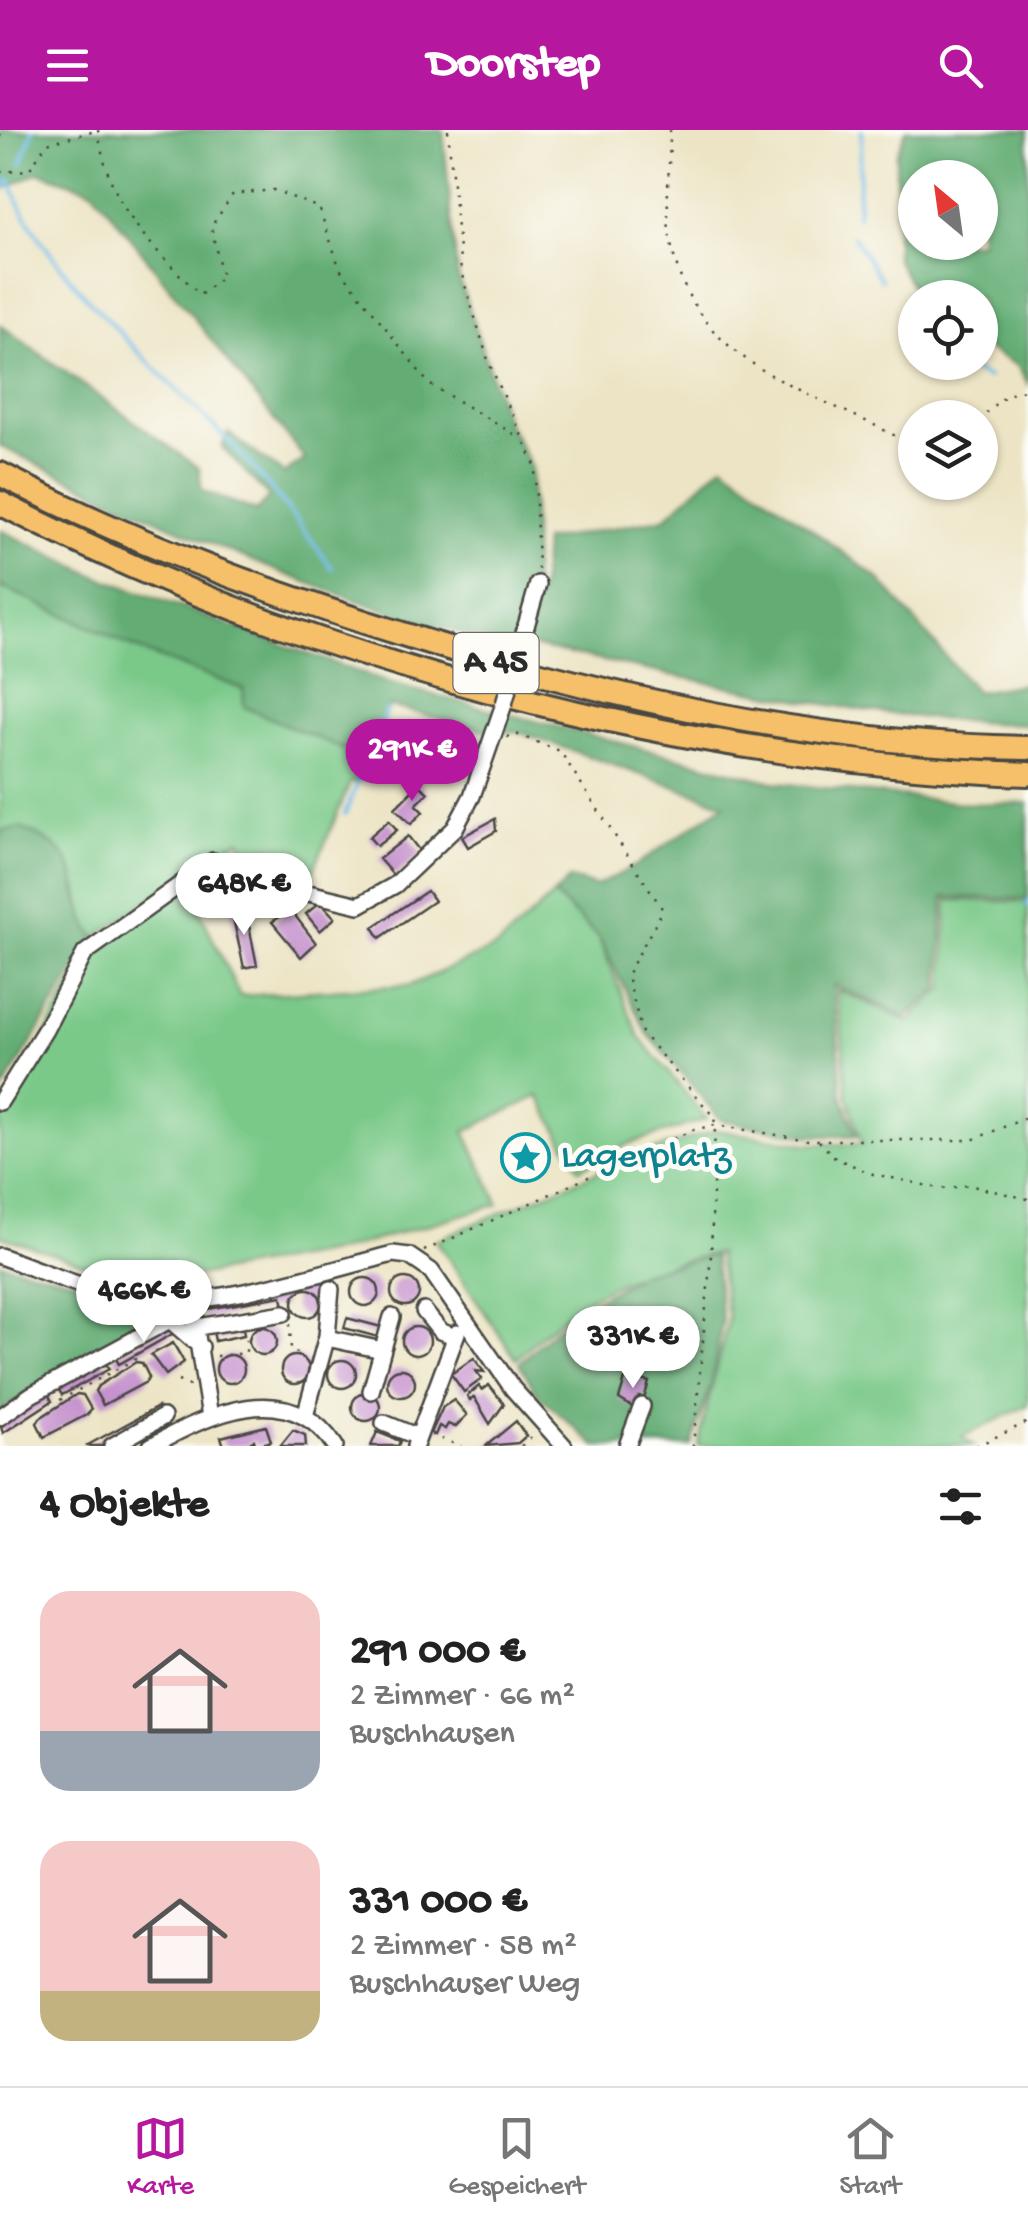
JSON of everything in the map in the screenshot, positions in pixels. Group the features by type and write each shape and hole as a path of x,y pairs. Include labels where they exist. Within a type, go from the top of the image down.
{"highway":[{"name":"A 45","path":"0,474 181,557 331,612 502,665 640,699 790,726 923,742 1028,748"},
{"name":"A 45","path":"0,503 169,582 287,627 411,668 556,708 804,753 964,772 1028,774"}],"street":[{"path":"0,1102 46,1030 72,973 97,941 212,861 332,900 370,902 423,862 433,844 455,828 492,742 538,584"},
{"path":"0,1256 140,1300 191,1298 393,1254 416,1260 431,1271 514,1389 564,1446"},
{"path":"305,1416 327,1338 331,1289"},
{"path":"191,1298 210,1417"},
{"path":"384,1423 418,1438 456,1335 440,1331 424,1311"},
{"path":"198,1328 284,1313"},
{"path":"371,1390 392,1317"},
{"path":"0,1417 31,1395 170,1320 202,1352"},
{"path":"327,1338 382,1350"},
{"path":"151,1446 210,1417 256,1404 305,1416 324,1430 335,1446"},
{"path":"627,1446 642,1406"},
{"path":"117,1445 163,1417"}],"path":[{"path":"0,137 1,130"},
{"path":"0,172 29,170 47,143 97,130 109,185 136,231 200,295 222,277 211,227 233,194 274,190 319,208 340,270 428,384 519,437"},
{"path":"448,130 460,272 489,363 535,466 538,584"},
{"path":"670,130 670,234 674,256 688,297 722,344 778,379 898,439"},
{"path":"998,401 1015,391 1028,390"},
{"path":"492,742 516,734 560,751 664,910 627,975 642,1033 714,1117 711,1255 693,1446"},
{"path":"416,1260 432,1245 693,1130 715,1125 818,1140 972,1140 1028,1117"},
{"path":"818,1140 835,1158 874,1174 943,1189 968,1185 1028,1199"},
{"path":"284,1313 285,1324 290,1324 291,1350 322,1360"},
{"path":"202,1352 246,1353 245,1318"},
{"path":"60,1400 141,1356"},
{"path":"976,1446 1028,1422"},
{"path":"521,1446 544,1424"},
{"path":"418,1438 461,1446"}],"green space":[{"path":"0,130 443,130 457,273 506,420 531,466 534,582 517,647 450,630 318,587 189,534 0,446 0,325 199,468 202,491 256,511 269,497 222,447 228,433 284,474 305,459 93,190 39,172 0,191"},
{"path":"906,130 1028,130 1028,384 1018,366 998,355 998,280 908,280 896,260 896,155"},
{"path":"723,464 879,579 976,692 1028,683 1028,724 967,722 841,707 526,645 541,584 544,541 665,518"},
{"path":"0,530 96,576 391,684 777,783 972,804 1028,803 1028,899 944,897 940,988 907,1018 834,985 842,1096 857,1136 808,1136 721,1120 647,1033 598,936 554,895 570,879 596,886 635,866 725,804 516,731 497,733 389,706 371,761 244,707 243,689 146,653 0,586"},
{"path":"0,586 146,653 243,689 245,707 371,761 362,779 350,783 306,888 280,864 277,850 237,862 243,850 240,839 95,937 86,924 72,868 21,828 0,831"},
{"path":"21,828 44,839 68,862 79,903 95,937 0,1095 0,831"},
{"path":"187,884 240,996 411,985 497,947 554,895 598,937 639,1036 707,1119 631,1143 579,1169 539,1096 465,1131 499,1204 338,1251 175,1280 97,1268 0,1236 0,1110 18,1086 87,956"},
{"path":"947,900 1028,902 1028,1405 962,1437 974,1446 698,1446 728,1319 718,1253 656,1268 608,1288 563,1317 516,1359 436,1240 633,1157 717,1130 807,1144 862,1144 847,1095 838,990 909,1022 944,988"},
{"path":"714,1255 722,1321 712,1382 691,1446 596,1446 538,1395 519,1363 569,1316 644,1272"},
{"path":"0,1263 182,1305 54,1375 0,1412"}],"building":[{"path":"419,784 428,793 416,805 423,812 411,824 395,808"},
{"path":"495,819 496,831 468,847 462,837"},
{"path":"389,820 397,830 377,846 369,837"},
{"path":"408,836 422,854 394,876 379,859"},
{"path":"427,891 434,901 380,938 373,927"},
{"path":"277,892 316,943 301,957 272,922 283,914 270,898"},
{"path":"237,902 241,922 248,921 257,965 244,968 230,904"},
{"path":"320,902 335,918 320,931 306,914"},
{"path":"365,1278 375,1282 379,1292 375,1302 365,1306 355,1302 351,1292 355,1282"},
{"path":"405,1278 415,1282 419,1292 415,1302 405,1306 395,1302 391,1292 395,1282"},
{"path":"307,1289 317,1293 321,1303 317,1313 307,1317 297,1313 293,1303 297,1293"},
{"path":"282,1296 284,1306 205,1320 203,1310"},
{"path":"347,1318 385,1328 382,1338 344,1328"},
{"path":"170,1325 174,1333 119,1364 114,1356"},
{"path":"243,1326 244,1335 215,1341 213,1331"},
{"path":"263,1327 273,1331 277,1341 273,1351 263,1355 253,1351 249,1341 253,1331"},
{"path":"416,1327 426,1331 430,1341 426,1351 416,1355 406,1351 402,1341 406,1331"},
{"path":"173,1343 184,1362 166,1375 151,1355"},
{"path":"230,1355 240,1359 244,1369 240,1379 230,1383 220,1379 216,1369 220,1359"},
{"path":"295,1356 305,1360 309,1370 305,1380 295,1384 285,1380 281,1370 285,1360"},
{"path":"474,1358 484,1372 476,1371 482,1379 464,1392 451,1374"},
{"path":"104,1360 109,1369 62,1395 57,1387"},
{"path":"342,1360 352,1364 356,1374 352,1384 342,1388 332,1384 328,1374 332,1364"},
{"path":"136,1362 142,1363 149,1377 146,1382 103,1405 95,1391 98,1386"},
{"path":"401,1369 411,1373 415,1383 411,1393 401,1397 391,1393 387,1383 391,1373"},
{"path":"626,1376 649,1382 644,1399 639,1397 634,1408 619,1399"},
{"path":"489,1385 504,1404 490,1424 474,1397 470,1400 467,1396 479,1386 482,1390"},
{"path":"47,1392 52,1401 3,1433 0,1424"},
{"path":"366,1393 376,1397 380,1407 376,1417 366,1421 356,1417 352,1407 356,1397"},
{"path":"77,1394 83,1395 91,1409 88,1414 44,1437 37,1423 40,1418"},
{"path":"454,1400 467,1415 455,1427 439,1426 435,1435 431,1433 443,1407"},
{"path":"158,1407 163,1415 106,1446 86,1446"},
{"path":"516,1421 526,1436 518,1443 486,1446"},
{"path":"266,1426 271,1441 256,1446 254,1440 246,1446 224,1446 221,1437"},
{"path":"293,1430 305,1435 306,1446 280,1446"},
{"path":"377,1432 400,1441 398,1446 371,1446"}],"waterway":[{"path":"21,164 33,130"},
{"path":"857,216 862,130"},
{"path":"10,179 24,213 75,284 248,462 332,568"},
{"path":"0,193 10,179"},
{"path":"853,236 881,280"},
{"path":"345,814 387,710"},
{"path":"1026,905 1028,901"}],"place":[{"name":"Lagerplatz","path":"526,1158"}]}
